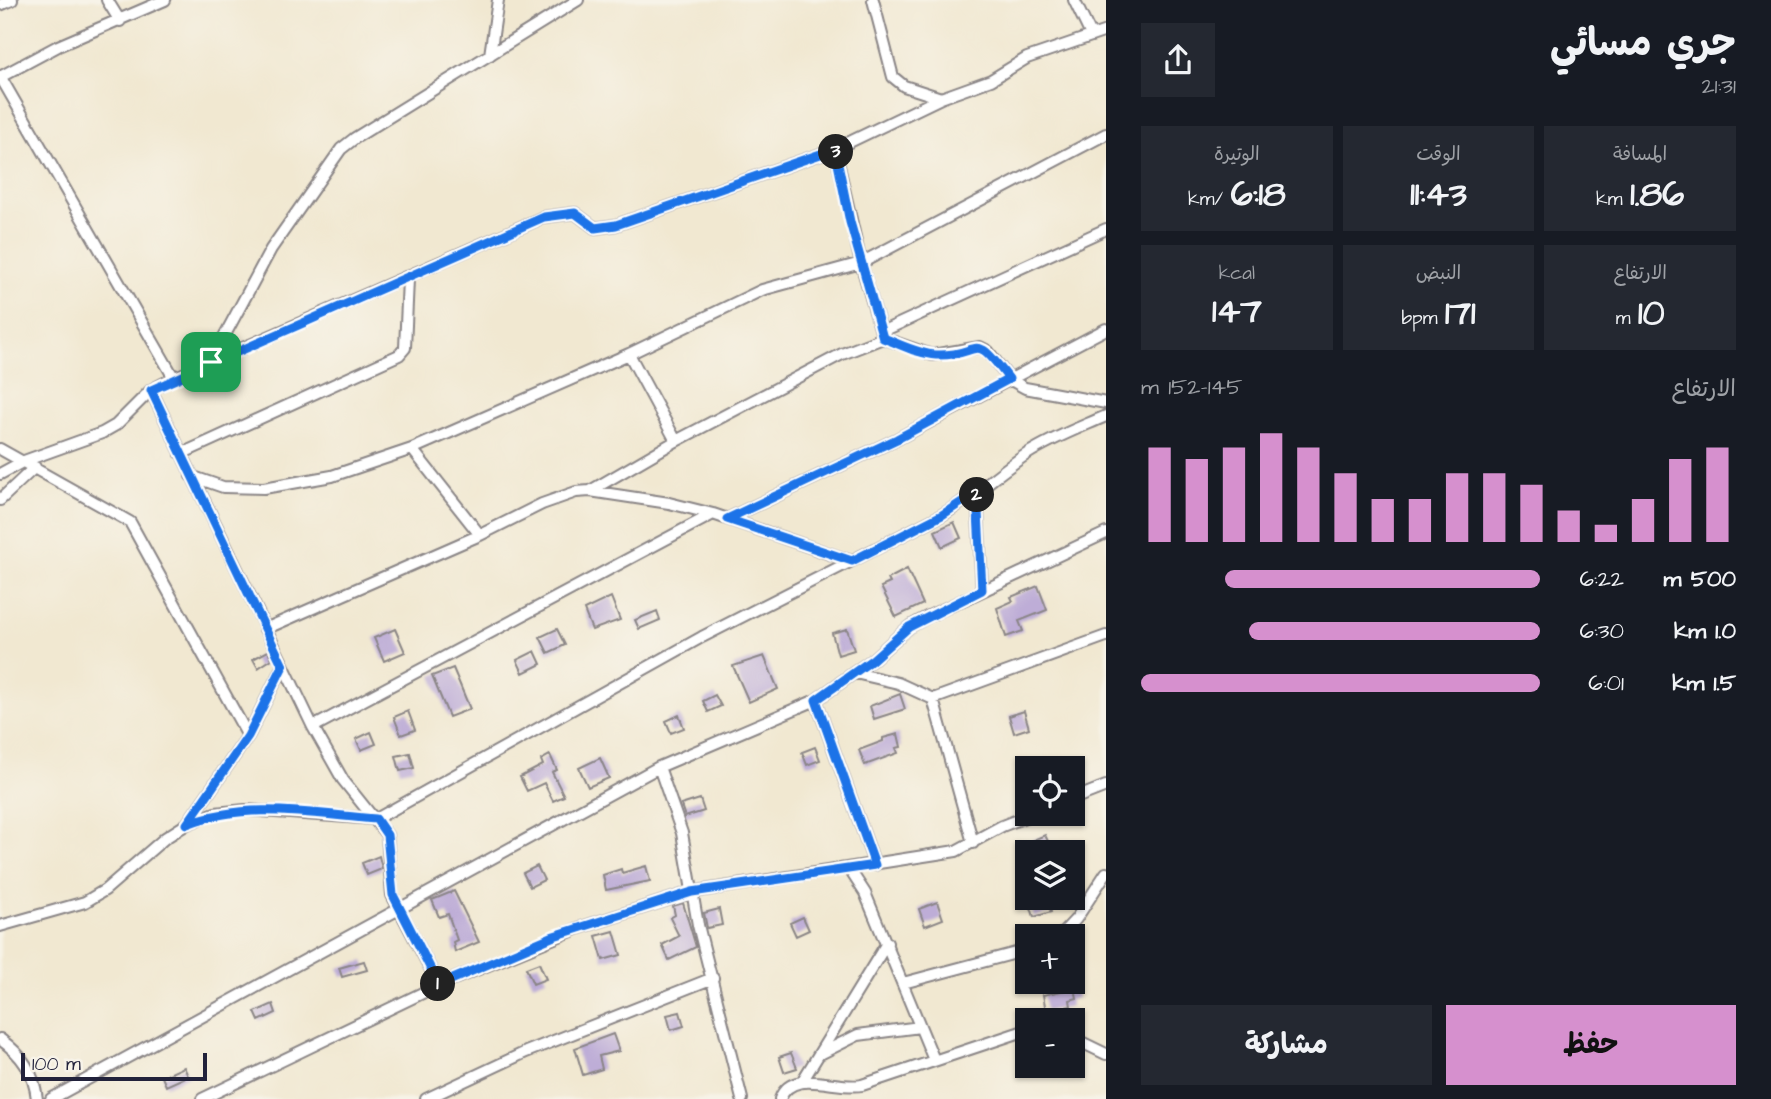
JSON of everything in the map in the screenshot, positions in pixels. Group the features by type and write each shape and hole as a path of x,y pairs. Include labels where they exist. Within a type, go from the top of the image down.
{"street":[{"path":"0,5 12,0"},
{"path":"107,0 120,21"},
{"path":"165,0 58,46 0,76 174,379"},
{"path":"490,55 499,0"},
{"path":"211,362 271,248 341,149 578,0"},
{"path":"873,0 893,76 904,86 941,98"},
{"path":"1074,0 1091,35"},
{"path":"0,474 24,461 102,433 116,425 151,390 174,379 408,279 544,217 575,213 595,228 616,225 835,149 941,98 991,80 1027,58 1106,31"},
{"path":"191,476 223,487 264,488 332,476 412,449 629,354 762,290 861,263 1106,134"},
{"path":"835,149 861,263 882,335"},
{"path":"590,491 676,441 842,354 1106,229"},
{"path":"181,454 400,355 405,348 408,279"},
{"path":"727,519 897,439 1106,329"},
{"path":"882,335 932,355 980,347 988,351 1009,379 1025,388 1106,402"},
{"path":"629,354 676,441"},
{"path":"151,390 313,727 343,780 387,835 393,895 398,910 439,985"},
{"path":"0,926 85,902 105,890 149,851 187,824 215,813 245,810 376,819 702,637 942,515 1035,449 1106,416"},
{"path":"0,449 130,522 248,736"},
{"path":"412,449 480,535"},
{"path":"0,500 35,467"},
{"path":"265,629 480,535 561,495 590,491 713,514 852,561"},
{"path":"977,492 982,590"},
{"path":"313,727 713,514"},
{"path":"51,1099 659,767 816,700 855,673 909,627 1106,533"},
{"path":"855,673 898,683 933,699 1106,636"},
{"path":"187,824 248,736 283,666"},
{"path":"933,699 972,843"},
{"path":"816,700 875,865"},
{"path":"659,767 682,833 692,892 743,1099"},
{"path":"1085,794 1106,786"},
{"path":"202,1099 439,985 554,936 692,892 850,870 956,851 1015,821"},
{"path":"850,870 865,893 887,943 933,1060"},
{"path":"1071,924 1106,873"},
{"path":"803,1080 887,943"},
{"path":"903,983 1015,953"},
{"path":"425,1099 440,1096 526,1052 713,978"},
{"path":"818,1057 833,1046 858,1035 920,1027"},
{"path":"780,1099 789,1086 803,1080 852,1087 1015,1034"},
{"path":"0,1039 22,1058 35,1082 37,1099"},
{"path":"1085,1044 1106,1054"},
{"path":"852,1087 855,1099"}],"building":[{"path":"954,522 961,538 942,547 935,531"},
{"path":"907,569 923,604 896,617 881,587 890,583 888,579"},
{"path":"1038,586 1047,610 1019,621 1023,631 1006,637 997,608 1013,601 1011,597"},
{"path":"611,597 620,620 592,630 584,610"},
{"path":"657,611 660,620 639,629 635,620"},
{"path":"395,629 405,652 384,661 374,638"},
{"path":"557,629 565,645 548,653 540,637"},
{"path":"847,629 854,650 838,655 832,633"},
{"path":"268,651 272,659 258,668 253,659"},
{"path":"535,651 541,664 523,673 517,660"},
{"path":"764,656 778,689 749,702 733,666"},
{"path":"453,668 470,709 449,717 432,676"},
{"path":"900,694 905,709 874,719 870,706"},
{"path":"715,695 721,706 708,712 703,701"},
{"path":"408,711 415,730 401,735 394,717"},
{"path":"1024,711 1029,728 1014,733 1009,716"},
{"path":"679,715 684,728 671,733 666,721"},
{"path":"371,732 376,744 361,750 356,739"},
{"path":"898,734 901,747 896,748 898,753 865,765 859,750"},
{"path":"815,747 820,760 807,765 802,752"},
{"path":"410,753 414,768 400,771 396,756"},
{"path":"550,755 557,770 552,772 564,796 553,801 544,783 527,791 520,777 543,765 541,760"},
{"path":"600,758 609,778 588,787 579,768"},
{"path":"700,799 704,811 685,817 681,805"},
{"path":"1045,835 1047,840 1033,840"},
{"path":"379,856 382,869 367,875 362,863"},
{"path":"537,866 544,880 530,887 523,873"},
{"path":"646,866 650,881 606,890 603,875 621,869 622,873"},
{"path":"454,891 479,942 455,952 453,942 457,940 448,914 439,917 432,900"},
{"path":"937,902 943,919 925,926 919,909"},
{"path":"683,903 696,947 669,960 662,945 679,936 670,918 675,915 673,906"},
{"path":"719,909 722,925 707,928 704,913"},
{"path":"1032,910 1050,910 1051,912 1034,917"},
{"path":"803,917 809,930 796,936 790,923"},
{"path":"614,931 621,955 603,960 596,936"},
{"path":"364,961 367,970 342,977 339,968"},
{"path":"539,963 546,979 533,984 526,968"},
{"path":"1076,994 1077,998 1070,1000 1071,1006 1045,1008 1043,995"},
{"path":"273,1004 276,1013 259,1021 255,1012"},
{"path":"680,1012 684,1026 671,1030 667,1015"},
{"path":"613,1034 619,1051 599,1056 602,1069 583,1075 575,1048"},
{"path":"791,1053 797,1068 784,1072 779,1057"},
{"path":"184,1067 188,1076 166,1086 162,1077"}],"route":[{"path":"835,149 850,222 883,338 932,355 980,347 988,351 1009,379 897,439 727,519 852,561 942,515 977,492 982,590 909,627 872,660 816,700 875,865 692,892 554,936 439,985 398,910 393,895 387,835 376,819 245,810 215,813 187,824 248,736 283,666 151,390 211,362 408,279 544,217 575,213 595,228 601,229 835,149"}]}
